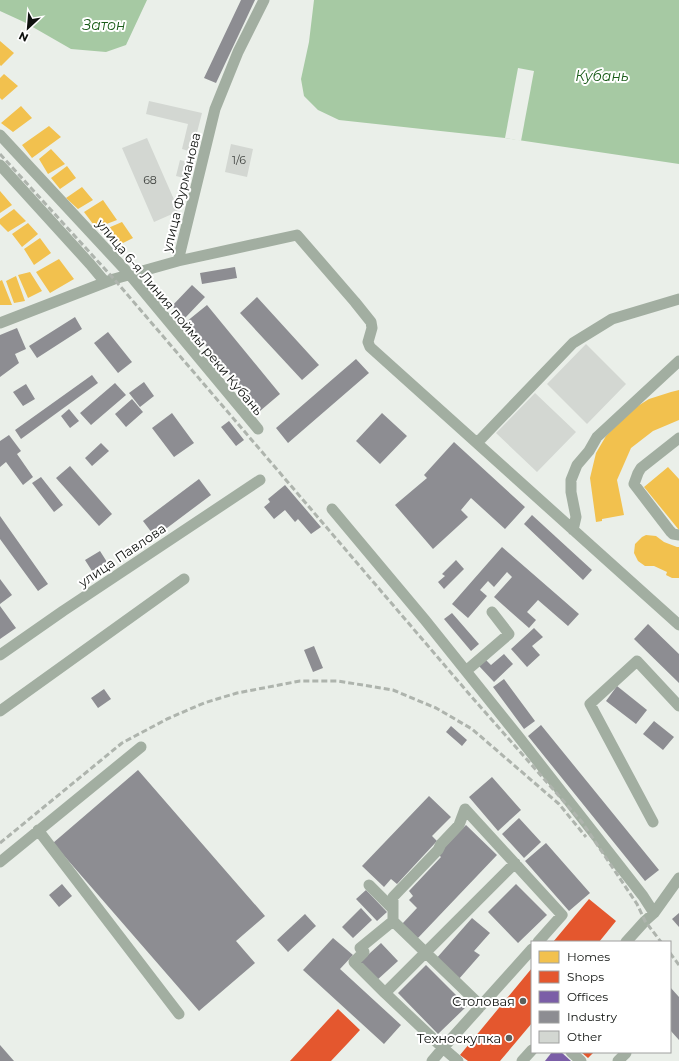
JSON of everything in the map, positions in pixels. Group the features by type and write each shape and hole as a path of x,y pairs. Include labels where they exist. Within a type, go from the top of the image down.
{"street":[{"name":"улица Фурманова","path":"0,323 105,282 178,261 216,109 238,52 264,0"},
{"name":"улица 6-я Линия поймы реки Кубань","path":"0,135 130,276 258,429"},
{"path":"0,165 105,282"},
{"path":"178,261 297,235 371,322 372,328 368,342 370,347 679,625"},
{"path":"477,443 573,343 612,319 679,299"},
{"path":"574,530 576,517 570,487 577,465 589,452 597,437 679,361"},
{"path":"679,438 640,470 634,484 670,531 673,534 679,535"},
{"name":"улица Павлова","path":"0,655 63,611 260,480"},
{"path":"332,509 466,671 643,896 654,913"},
{"path":"0,712 184,579"},
{"path":"466,671 509,634 492,612"},
{"path":"653,822 590,704 637,661 679,706"},
{"path":"0,862 141,747"},
{"path":"481,1006 393,921 393,897 438,850 441,844 460,824 465,809 562,915 539,941"},
{"path":"38,830 179,1014"},
{"path":"385,993 515,863"},
{"path":"627,941 654,913 679,878"},
{"path":"369,885 393,909"},
{"path":"393,921 360,948 364,952 354,962 458,1061"},
{"path":"432,1061 531,950"},
{"path":"522,1061 531,1051"},
{"path":"572,1053 581,1061"}],"water":[{"name":"Затон","path":"0,0 147,0 126,45 106,52 71,49 24,22 0,11"},
{"name":"Кубань","path":"314,0 679,0 679,164 505,138 339,120 318,110 304,96 301,79 309,42"}],"pier":[{"path":"518,68 534,71 521,141 505,138"}],"building: Homes":[{"path":"0,41 14,53 1,66 0,65"},
{"path":"4,74 18,86 2,100 0,98 0,78"},
{"path":"21,106 32,118 13,132 1,123"},
{"path":"49,126 61,137 32,158 22,145"},
{"path":"51,149 65,164 48,174 39,159"},
{"path":"67,166 76,178 60,189 51,178"},
{"path":"82,187 93,200 78,209 66,198"},
{"path":"0,191 12,205 0,213"},
{"path":"103,200 117,220 96,228 84,212"},
{"path":"14,209 26,221 8,232 0,224 0,219"},
{"path":"122,222 133,238 115,247 101,231"},
{"path":"28,223 38,234 22,247 12,234"},
{"path":"40,238 51,253 34,265 24,249"},
{"path":"59,259 74,279 50,293 36,272"},
{"path":"30,272 42,291 28,298 18,275"},
{"path":"16,276 25,301 14,303 6,281"},
{"path":"2,280 12,305 0,305 0,281"},
{"path":"679,390 679,420 653,431 631,448 617,480 624,515 602,519 602,521 596,522 590,478 596,453 606,436 633,409 649,399"},
{"path":"668,467 679,479 679,530 644,487"},
{"path":"646,535 656,536 664,542 679,547 679,578 672,578 666,575 667,572 654,566 645,566 638,561 634,553 635,544"}],"building: Shops":[{"path":"589,899 616,921 600,941 554,941"},
{"path":"531,969 531,1024 500,1061 468,1061 460,1055"},
{"path":"338,1009 360,1030 348,1043 331,1061 290,1061"},
{"path":"582,1053 593,1053 588,1058"}],"building: Offices":[{"path":"551,1053 562,1053 571,1061 545,1061"}],"building: Industry":[{"path":"241,0 255,0 216,83 204,78"},
{"path":"235,267 237,278 202,284 200,273"},
{"path":"192,285 205,297 185,318 172,306"},
{"path":"257,297 319,365 302,380 240,313"},
{"path":"207,305 280,394 260,411 186,322"},
{"path":"75,317 82,329 37,358 29,346"},
{"path":"17,328 26,349 15,354 19,363 0,377 0,335"},
{"path":"108,332 132,362 118,373 94,343"},
{"path":"356,359 369,373 288,443 276,428"},
{"path":"92,375 98,383 21,439 15,430"},
{"path":"144,382 154,396 140,407 129,393"},
{"path":"115,383 126,395 91,425 80,413"},
{"path":"26,384 35,399 23,406 13,392"},
{"path":"132,399 143,412 126,427 115,414"},
{"path":"69,409 79,421 70,428 61,416"},
{"path":"172,413 194,443 174,457 152,428"},
{"path":"382,413 407,436 380,464 356,441"},
{"path":"229,421 244,440 236,446 221,427"},
{"path":"9,435 21,451 17,454 33,477 23,485 6,462 0,467 0,441"},
{"path":"454,442 525,507 505,529 471,498 461,510 468,517 433,549 395,505 427,478 424,475"},
{"path":"101,443 109,451 92,466 85,458"},
{"path":"70,466 112,514 99,526 56,478"},
{"path":"41,477 63,505 54,512 32,483"},
{"path":"199,479 211,495 155,537 143,521"},
{"path":"285,485 321,527 311,534 298,519 295,522 285,510 274,519 264,507 270,502 268,499"},
{"path":"532,515 592,570 583,580 524,524"},
{"path":"0,516 48,584 38,591 0,539"},
{"path":"502,547 579,614 568,626 538,600 527,612 536,620 529,628 494,597 512,577 507,572 494,587 488,581 480,590 487,596 468,618 452,604"},
{"path":"100,551 107,562 92,571 85,560"},
{"path":"456,560 464,569 444,589 438,582 445,576 442,574"},
{"path":"0,579 12,595 0,604"},
{"path":"0,606 16,628 0,639"},
{"path":"452,613 479,644 471,651 444,619"},
{"path":"648,624 679,654 679,683 634,639"},
{"path":"534,628 543,637 532,646 540,655 527,667 511,649"},
{"path":"314,646 323,668 313,672 304,650"},
{"path":"504,654 513,664 494,682 479,666 486,660 491,665"},
{"path":"504,679 535,721 524,729 493,687"},
{"path":"617,686 647,710 636,724 606,701"},
{"path":"104,689 111,699 98,708 91,698"},
{"path":"654,721 674,737 663,750 643,734"},
{"path":"541,725 659,870 645,881 528,736"},
{"path":"451,726 467,740 462,746 446,732"},
{"path":"138,770 265,916 236,941 255,963 199,1011 53,843"},
{"path":"492,777 521,810 498,831 469,797"},
{"path":"429,796 451,817 432,836 437,841 397,884 391,879 384,887 362,866"},
{"path":"519,818 541,842 524,858 502,834"},
{"path":"466,825 497,855 417,939 402,924 417,908 409,900 413,896 409,891 441,857 438,854"},
{"path":"546,843 590,893 569,911 525,861"},
{"path":"62,884 72,896 59,907 49,895"},
{"path":"516,884 547,915 518,943 488,912"},
{"path":"366,890 387,912 377,921 356,899"},
{"path":"361,908 372,920 353,938 342,927"},
{"path":"679,913 679,927 672,919"},
{"path":"305,914 316,926 288,952 277,940"},
{"path":"472,918 490,933 474,951 480,955 458,980 435,960"},
{"path":"333,938 353,955 340,969 401,1025 384,1044 303,970"},
{"path":"381,943 398,961 376,981 359,963"},
{"path":"426,965 467,1006 438,1034 398,993"},
{"path":"671,988 679,997 679,1040 671,1031"},
{"path":"0,1045 14,1061 0,1061"}],"building: Other":[{"path":"149,101 202,113 192,152 182,149 188,124 146,114"},
{"path":"147,138 179,211 154,222 122,148"},
{"path":"231,144 253,149 247,177 225,172"},
{"path":"180,160 188,162 184,178 176,176"},
{"path":"586,344 626,384 587,424 547,384"},
{"path":"535,393 576,432 537,472 496,433"}],"railway":[{"path":"0,154 114,279 470,695 582,822 637,904 645,921 660,941"},
{"path":"0,843 122,743 167,719 204,703 237,693 300,681 338,681 393,690 436,708 472,729 559,804 586,837"},
{"path":"671,954 679,965"}],"place":[{"name":"Столовая","path":"523,1001"},
{"name":"Техноскупка","path":"509,1038"}]}
